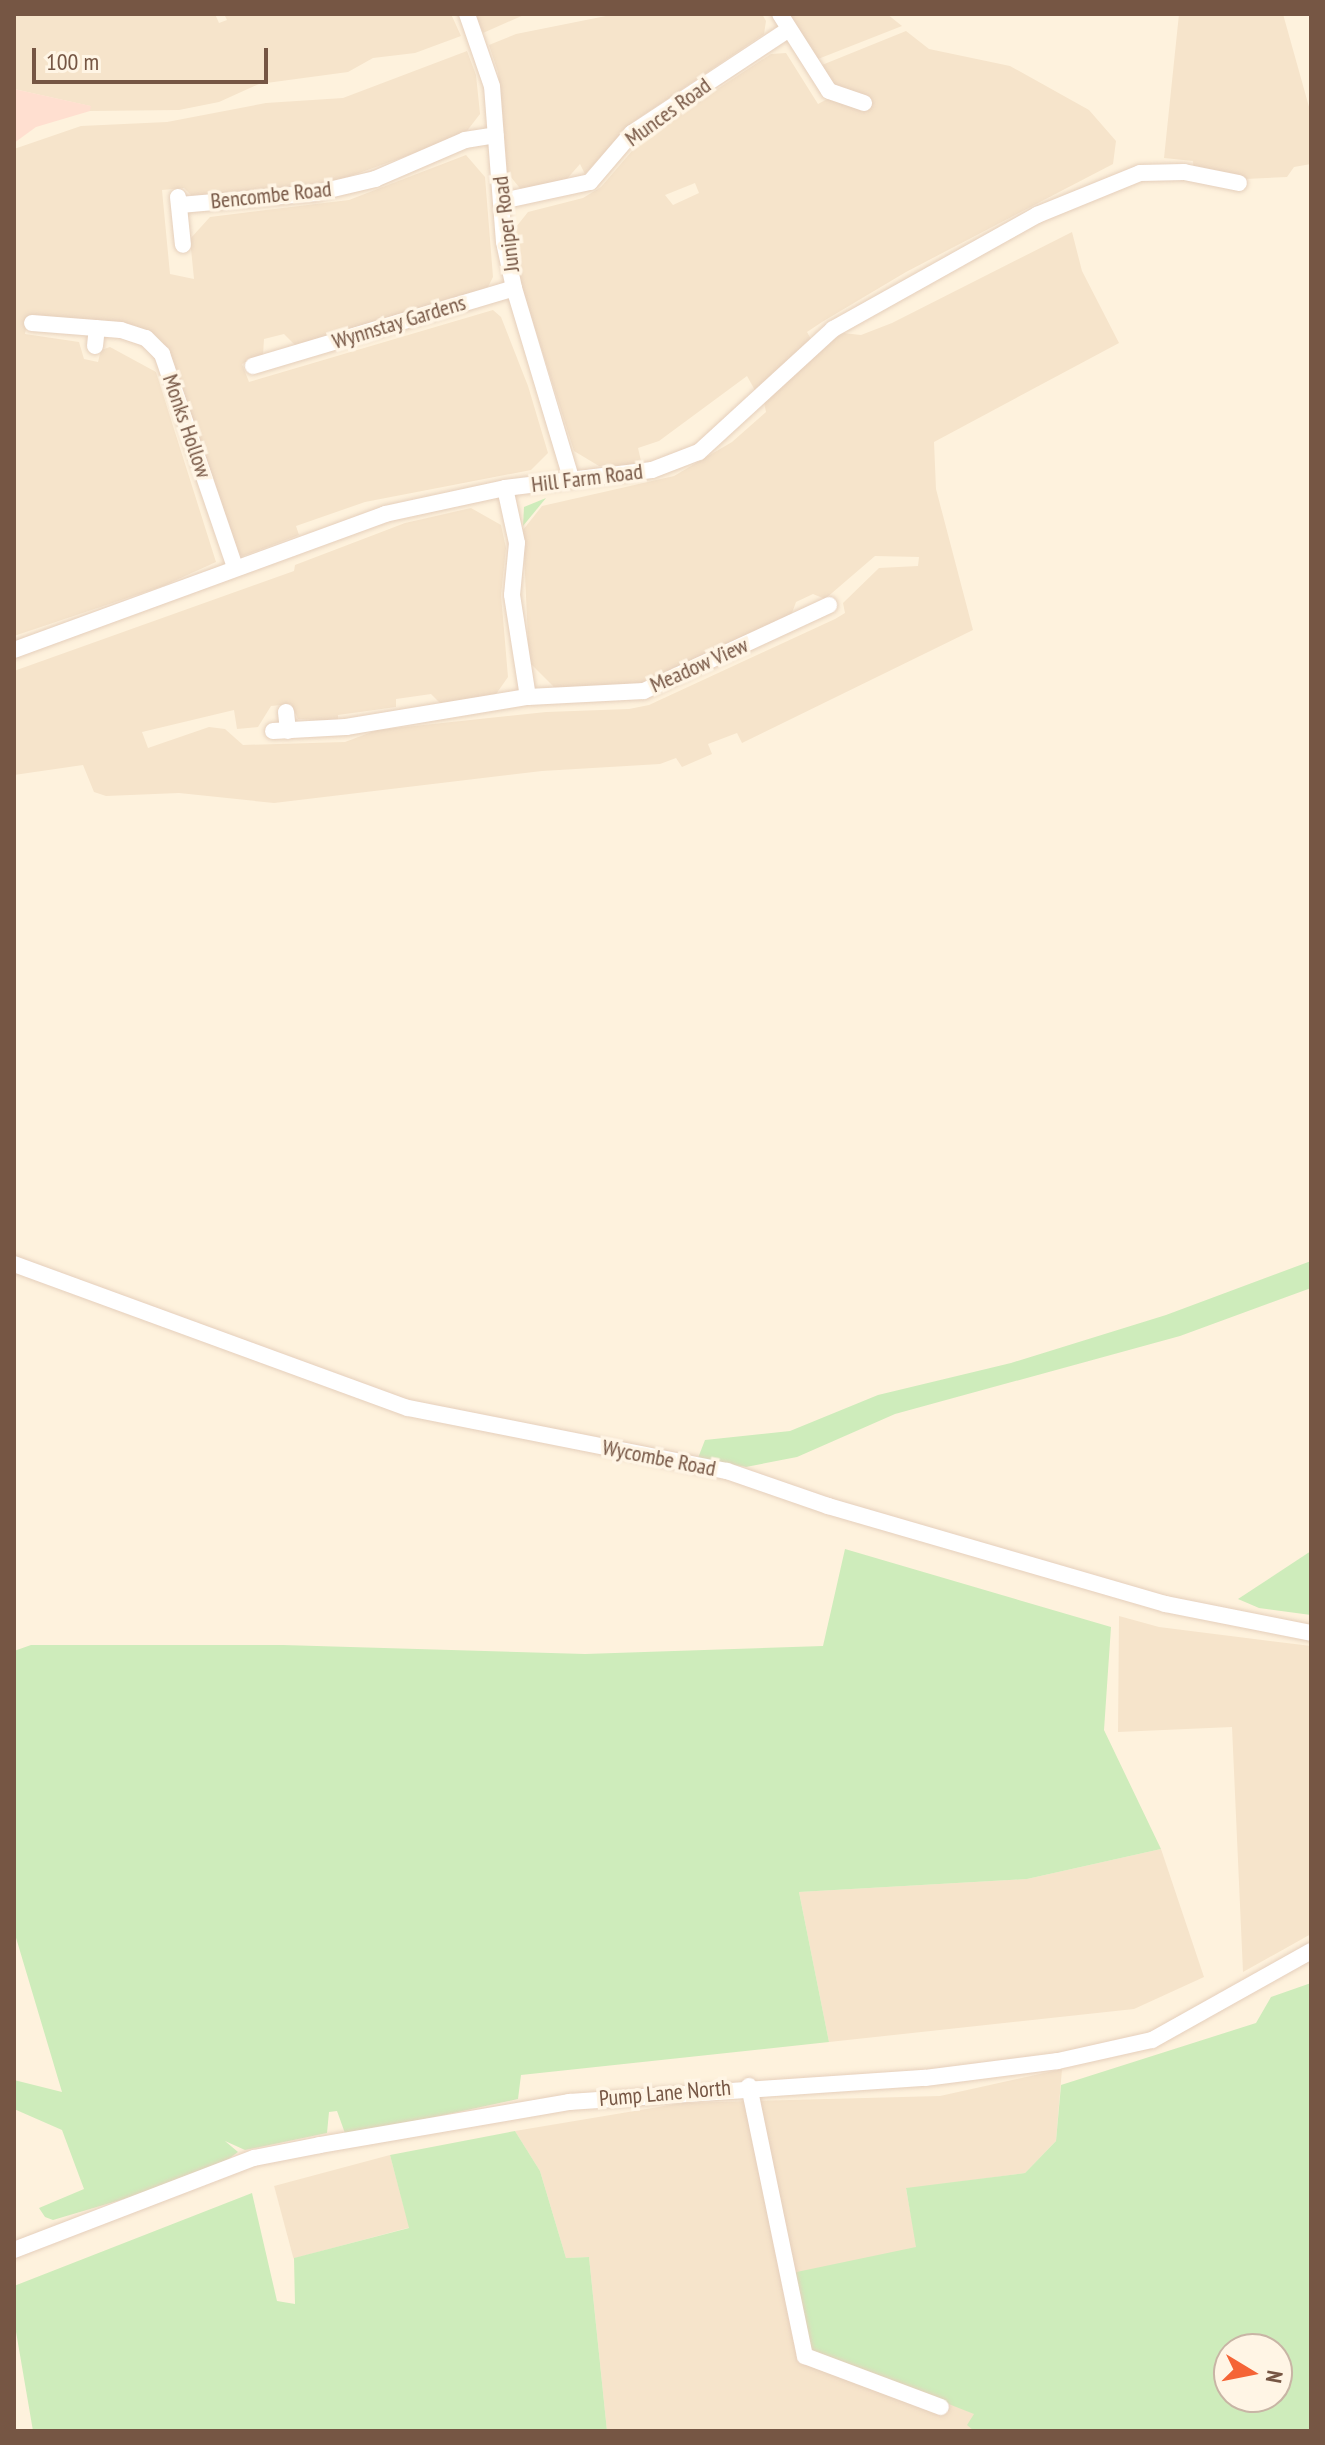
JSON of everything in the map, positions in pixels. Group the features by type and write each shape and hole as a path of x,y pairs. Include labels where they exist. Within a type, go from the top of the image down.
{"street":[{"name":"Juniper Road","path":"467,14 492,86 504,242 514,288 571,478"},
{"path":"780,14 829,91 864,103"},
{"name":"Munces Road","path":"502,201 590,182 632,133 789,29"},
{"name":"Bencombe Road","path":"183,245 179,200 316,193 375,179 465,140 496,135"},
{"name":"Hill Farm Road","path":"14,650 385,514 505,488 571,478 619,477 699,452 833,329 1037,215 1140,173 1184,172 1239,183"},
{"name":"Wynnstay Gardens","path":"253,366 282,350 514,288"},
{"name":"Monks Hollow","path":"32,323 97,328 146,338 162,354 235,567"},
{"path":"95,346 97,328"},
{"path":"505,488 517,543 512,595 528,697"},
{"name":"Meadow View","path":"286,712 281,731 346,727 422,706 644,691 818,606"},
{"name":"Wycombe Road","path":"14,1264 408,1408 727,1471 828,1506 1165,1604 1311,1633"},
{"name":"Pump Lane North","path":"14,2250 254,2158 569,2102 749,2086 938,2076 1058,2061 1152,2040 1311,1951"},
{"path":"749,2086 805,2356 941,2407"}],"shaded area":[{"path":"14,14 215,14 219,23 227,20 224,14 451,14 461,36 415,53 373,58 348,72 259,84 219,102 179,110 90,111 90,106 14,89"},
{"path":"475,14 526,14 483,33"},
{"path":"616,14 762,14 766,21 764,34 630,124 585,174 580,164 566,180 523,192 506,171 498,72 489,45 516,34"},
{"path":"788,14 887,14 902,26 818,59"},
{"path":"1179,14 1283,14 1311,114 1311,164 1294,167 1287,177 1245,179 1194,173 1193,161 1164,158"},
{"path":"906,31 929,49 1010,66 1089,110 1116,141 1113,164 906,272 822,322 807,332 812,341 756,392 747,376 659,441 638,448 642,465 599,466 574,451 518,275 512,232 528,212 583,198 601,187 644,137 771,54 786,53 818,104 839,93 822,65","holes":["695,183 699,193 673,205 665,195"]},
{"path":"467,51 476,75 480,114 463,136 325,185 194,198 184,188 162,190 170,274 194,279 190,239 210,217 349,200 466,155 485,177 493,277 486,291 296,346 284,334 264,339 263,355 242,364 249,382 493,310 501,317 528,386 548,453 531,470 365,502 296,526 299,535 243,556 236,554 163,347 28,317 25,334 79,342 84,359 98,362 101,350 110,347 156,372 216,562 163,586 14,636 14,149 81,126 167,122 266,103 343,98"},
{"path":"14,89 91,106 90,111 36,127 14,143"},
{"path":"1072,232 1082,271 1119,343 934,442 936,489 973,630 742,743 737,733 708,744 712,754 682,767 676,758 660,764 542,771 274,803 179,793 106,796 94,792 83,765 14,775 14,671 294,571 295,565 405,523 471,508 501,525 506,548 501,595 508,677 494,697 441,704 431,694 396,699 396,707 338,715 338,721 298,719 291,704 271,706 258,727 237,729 234,710 142,732 148,748 209,727 225,729 243,745 345,742 377,730 546,712 629,709 649,705 835,619 845,613 843,603 879,568 918,566 919,557 875,556 825,599 813,594 796,602 791,616 639,685 557,690 529,662 523,530 542,506 674,476 732,442 766,412 763,397 808,356 843,333 861,335 892,323"},
{"path":"1119,1616 1159,1627 1311,1646 1311,1934 1243,1972 1232,1727 1118,1732"},
{"path":"1161,1849 1204,1977 1134,2009 829,2042 799,1892 1027,1879"},
{"path":"1062,2069 1056,2141 1025,2173 906,2189 917,2247 901,2383 975,2414 968,2425 974,2431 607,2431 589,2257 566,2258 540,2171 515,2131 682,2103 940,2096"},
{"path":"390,2155 409,2227 294,2259 274,2186"}],"green space":[{"path":"546,498 523,526 524,507"},
{"path":"1311,1261 1311,1288 1180,1336 895,1414 797,1457 746,1467 698,1458 705,1440 790,1431 878,1395 1011,1363 1166,1315"},
{"path":"845,1549 1111,1627 1104,1730 1161,1849 1027,1879 799,1892 829,2042 521,2075 518,2099 346,2136 337,2111 329,2112 327,2133 245,2150 225,2141 238,2152 227,2160 144,2193 53,2220 45,2217 39,2208 84,2189 62,2130 14,2109 14,2080 62,2092 14,1931 14,1651 31,1645 283,1645 585,1654 823,1646"},
{"path":"1311,1551 1311,1615 1259,1608 1238,1599"},
{"path":"1311,1983 1311,2431 974,2431 967,2425 974,2414 809,2349 787,2274 916,2247 906,2188 1025,2173 1056,2141 1061,2085 1256,2023 1271,1997"},
{"path":"515,2131 540,2171 566,2258 589,2257 607,2431 33,2431 14,2320 14,2286 252,2193 277,2301 295,2304 294,2258 409,2228 390,2155"}]}
